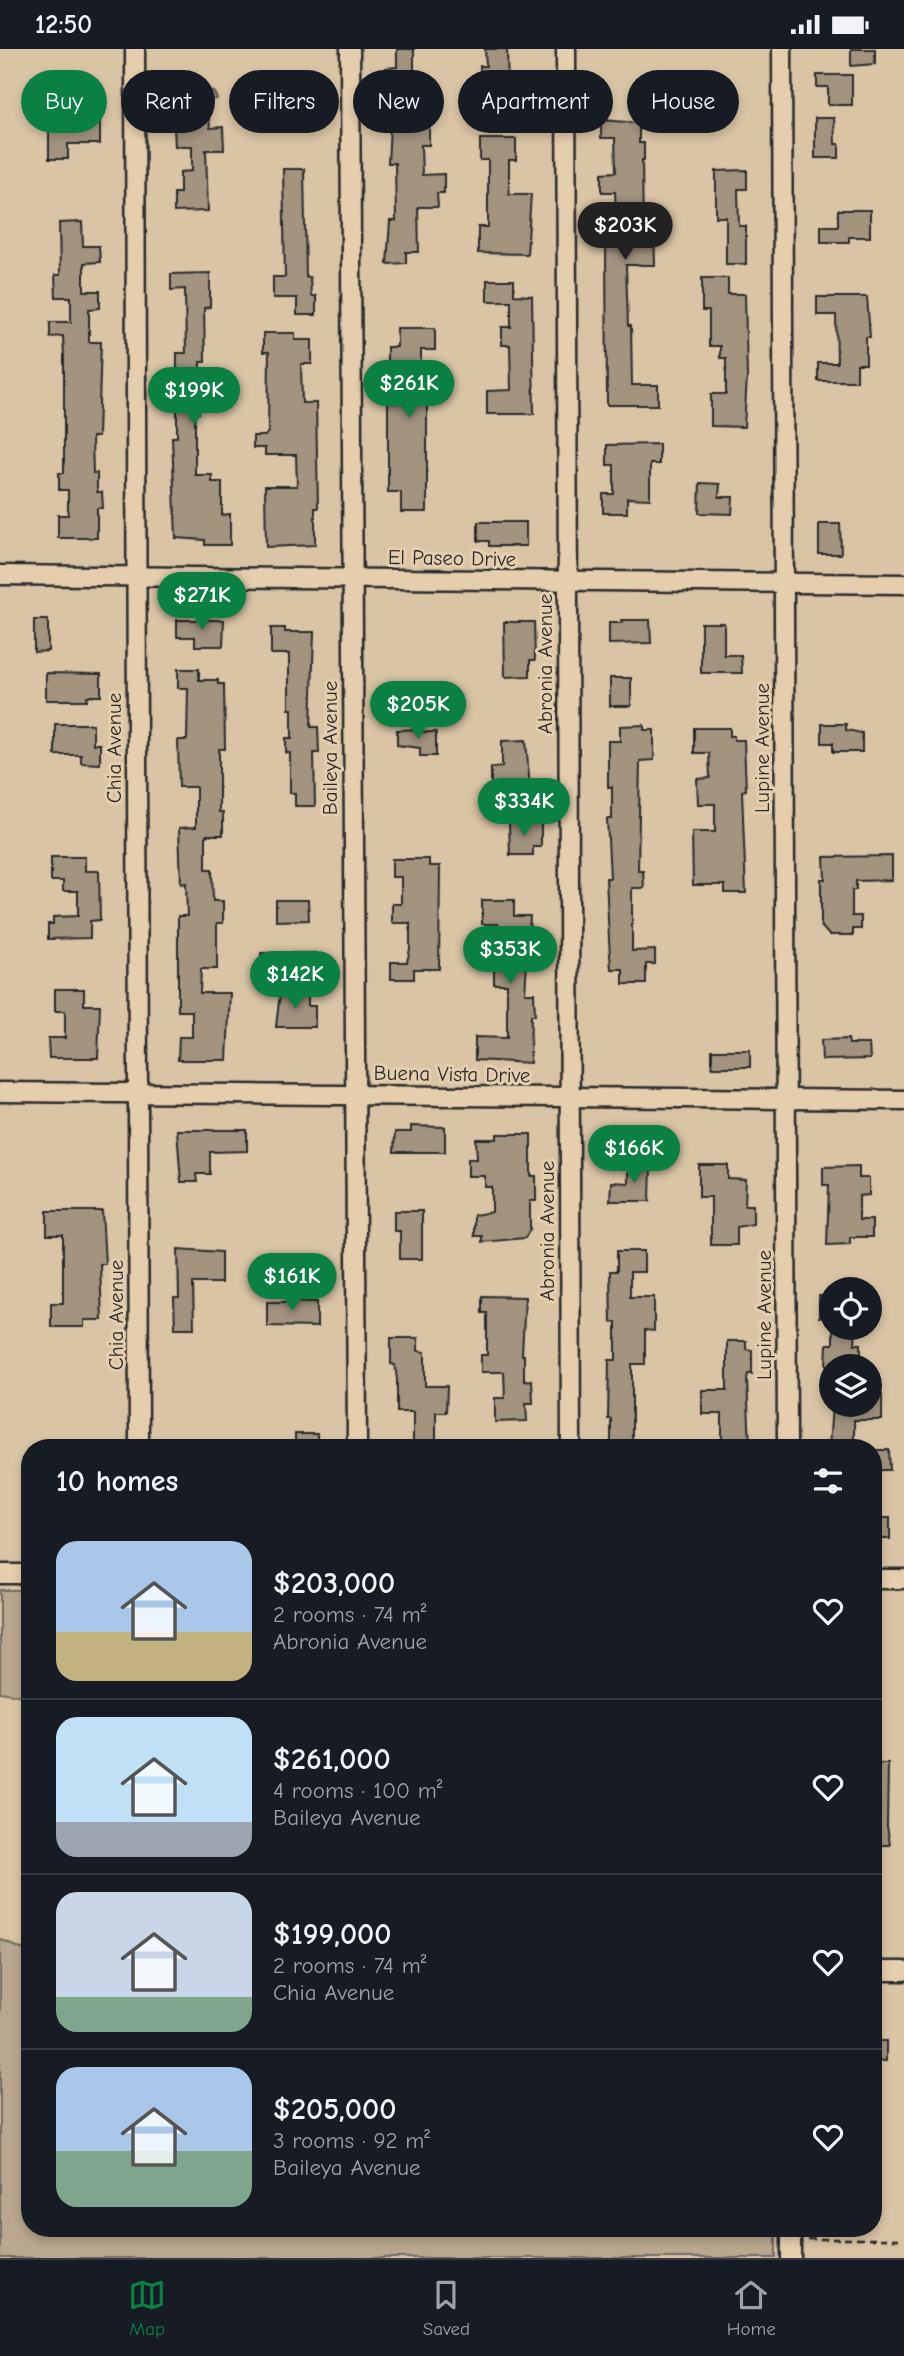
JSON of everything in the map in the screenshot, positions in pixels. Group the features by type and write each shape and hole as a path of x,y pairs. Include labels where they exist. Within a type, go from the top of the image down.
{"street":[{"name":"Chia Avenue","path":"135,49 139,1439"},
{"name":"Baileya Avenue","path":"350,49 357,1439"},
{"name":"Abronia Avenue","path":"566,49 571,1439"},
{"name":"Lupine Avenue","path":"782,49 787,1439"},
{"name":"El Paseo Drive","path":"0,575 783,585 904,584"},
{"name":"Buena Vista Drive","path":"0,1092 904,1100"},
{"path":"0,1574 21,1574"},
{"path":"882,1579 904,1579"},
{"path":"882,1971 904,1971"},
{"path":"791,2237 791,2258"}],"path":[{"path":"859,2237 904,2239"}],"shaded area":[{"path":"0,1590 21,1590 21,1696 0,1692"},
{"path":"0,1939 21,1949 21,2237 776,2237 776,2258 0,2258"}],"building":[{"path":"397,49 414,49 414,70 386,70 397,67"},
{"path":"485,49 507,49 508,70 480,70 480,66 486,66"},
{"path":"851,49 875,49 875,64 851,66"},
{"path":"817,75 852,75 852,105 828,105 828,87 817,87"},
{"path":"815,118 834,118 835,144 839,144 839,158 815,158"},
{"path":"613,121 627,122 627,133 639,133 639,143 644,143 643,229 654,229 655,265 626,265 628,326 631,326 632,385 658,385 658,405 607,405 606,246 623,246 622,213 616,213 615,192 602,192 602,173 616,172 615,138 601,138 601,133 613,133"},
{"path":"223,127 224,150 206,150 208,211 174,212 174,193 180,193 180,172 192,171 192,146 175,146 174,133 215,133 215,128"},
{"path":"49,133 100,133 100,144 68,144 68,159 49,159"},
{"path":"390,133 429,133 429,145 421,145 422,175 444,174 444,193 437,193 438,207 418,207 419,252 406,252 406,263 387,264 390,221 396,221 395,163 388,163"},
{"path":"480,139 516,139 516,160 509,160 509,194 531,194 527,254 478,253 478,227 488,227 488,160 480,160"},
{"path":"283,169 304,169 306,277 310,277 311,296 316,296 316,315 297,315 297,298 273,298 273,277 285,277"},
{"path":"747,170 747,189 738,189 739,226 746,226 746,264 726,264 726,217 716,217 716,171"},
{"path":"838,210 870,210 870,237 849,237 849,242 821,242 821,226 838,226"},
{"path":"82,222 83,246 99,246 100,262 84,263 84,291 100,291 100,308 89,309 89,342 101,342 98,437 92,437 93,473 97,473 97,492 102,492 103,508 97,508 97,538 58,538 58,515 68,515 68,490 59,490 59,473 64,473 64,356 63,336 50,337 50,322 71,322 71,297 56,297 55,275 60,275 59,223"},
{"path":"210,273 210,307 204,308 205,362 200,362 199,413 195,413 195,475 212,475 212,482 222,482 222,515 230,514 230,545 205,545 205,540 176,538 172,437 177,437 177,353 186,353 185,289 171,290 171,274"},
{"path":"702,278 728,278 728,294 745,294 747,377 744,427 711,426 711,394 726,394 726,358 720,358 720,346 709,346 709,311 702,311"},
{"path":"487,280 514,280 514,295 532,296 534,414 487,414 487,391 511,390 510,345 502,345 502,327 511,327 511,301 487,301"},
{"path":"817,297 867,297 870,337 866,337 866,364 857,364 857,381 818,381 818,363 837,363 836,315 817,315"},
{"path":"397,328 435,328 435,350 421,350 421,379 427,379 427,512 401,512 401,492 388,492 388,403 400,403 399,366 387,366 387,347 397,347"},
{"path":"263,333 295,333 295,340 312,340 312,364 301,364 302,403 316,403 318,508 315,508 315,545 266,547 265,486 297,486 296,455 265,455 265,448 253,448 253,436 265,436 268,432 269,352 263,352"},
{"path":"659,444 659,464 650,464 650,499 627,498 627,513 603,513 603,494 614,494 614,465 607,465 607,445"},
{"path":"700,483 720,484 719,497 733,497 732,514 699,513"},
{"path":"478,522 526,522 526,546 489,546 489,541 478,541"},
{"path":"819,524 840,524 841,554 819,554"},
{"path":"34,620 48,620 48,651 34,652"},
{"path":"177,620 224,620 223,646 195,646 195,637 177,637"},
{"path":"621,620 650,620 651,643 609,644 609,623 622,623"},
{"path":"504,622 534,622 535,660 530,660 530,676 505,677"},
{"path":"701,623 724,623 724,655 741,655 742,673 701,673"},
{"path":"271,628 285,628 285,632 314,632 311,727 318,727 319,753 314,753 315,806 295,806 295,793 290,793 290,753 286,753 286,738 292,738 289,654 271,654"},
{"path":"178,669 199,669 199,680 218,680 218,684 224,684 225,749 219,749 219,812 223,812 223,835 206,835 206,869 212,869 213,901 223,901 223,923 217,923 217,969 201,969 200,993 230,993 227,1060 178,1060 179,1037 192,1037 192,1011 178,1011 178,916 187,916 186,883 181,884 179,828 196,827 196,787 179,787 178,740 187,740 188,688 178,688"},
{"path":"46,673 101,674 101,696 87,696 87,700 46,700"},
{"path":"610,678 631,678 631,706 610,706"},
{"path":"55,724 93,724 93,744 100,744 100,764 81,763 81,755 55,755"},
{"path":"822,724 846,724 846,730 862,733 862,752 833,752 833,743 822,743"},
{"path":"644,725 644,730 654,730 654,760 640,761 638,871 643,871 644,888 632,888 632,951 655,950 655,964 646,964 646,984 623,984 623,969 611,969 609,940 607,819 612,819 612,787 608,787 608,741 620,741 620,726"},
{"path":"694,728 730,728 730,736 734,736 734,740 744,740 746,790 742,791 746,893 725,893 725,885 693,885 692,832 715,832 715,804 698,804 697,779 710,778 709,753 694,753"},
{"path":"423,729 423,732 436,732 436,756 420,756 420,748 397,745 397,730"},
{"path":"526,740 530,789 491,790 491,768 502,767 502,741"},
{"path":"509,822 541,822 541,847 533,847 533,855 510,855"},
{"path":"892,856 892,880 856,881 856,890 852,890 852,916 861,916 861,929 853,929 853,935 829,935 821,926 824,857"},
{"path":"51,857 85,857 85,871 99,871 100,920 90,921 90,938 48,939 48,924 53,924 53,917 78,916 78,891 63,891 63,881 51,881"},
{"path":"392,859 429,859 429,866 440,866 439,969 414,969 414,979 391,979 391,962 407,962 410,949 410,923 392,923 392,904 401,904 401,877 392,877"},
{"path":"276,900 308,900 309,920 276,921"},
{"path":"482,900 514,900 514,916 530,916 525,993 534,993 535,1015 531,1015 530,1063 475,1060 475,1037 507,1038 507,984 494,984 494,960 502,960 502,931 498,931 498,924 482,924"},
{"path":"261,953 315,953 315,969 261,969"},
{"path":"55,989 84,989 84,1005 100,1005 98,1058 49,1058 48,1038 65,1038 65,1011 55,1011"},
{"path":"308,992 308,1006 315,1006 315,1027 276,1027 280,993"},
{"path":"848,1039 849,1044 869,1044 870,1059 822,1060 821,1040"},
{"path":"712,1050 750,1050 750,1067 712,1067"},
{"path":"411,1126 445,1127 445,1152 394,1152 395,1132 411,1132"},
{"path":"177,1130 247,1130 247,1151 210,1152 210,1174 196,1174 197,1182 181,1182"},
{"path":"497,1134 531,1134 531,1176 536,1176 536,1201 530,1201 530,1229 525,1238 482,1242 482,1236 474,1236 474,1215 492,1212 492,1187 485,1187 485,1176 468,1176 468,1159 477,1159 476,1139 497,1139"},
{"path":"628,1165 651,1165 650,1201 610,1201 611,1182 628,1183"},
{"path":"699,1165 728,1165 728,1179 746,1180 745,1205 753,1205 753,1224 737,1227 737,1245 711,1245 711,1197 699,1197"},
{"path":"859,1166 859,1178 869,1178 869,1195 859,1196 859,1220 872,1220 872,1237 850,1237 850,1244 827,1245 829,1185 823,1185 823,1167"},
{"path":"47,1211 102,1211 105,1264 100,1264 102,1320 84,1320 84,1327 51,1327 51,1303 63,1303 63,1235 47,1235"},
{"path":"394,1211 422,1211 422,1259 400,1259 400,1231 394,1231"},
{"path":"178,1249 221,1252 221,1283 193,1283 194,1328 175,1328 174,1298 179,1298"},
{"path":"617,1251 644,1251 644,1272 630,1272 630,1297 654,1297 654,1331 645,1330 645,1364 632,1364 632,1439 611,1439 611,1419 608,1419 609,1360 616,1360 616,1322 611,1322 610,1271 617,1271"},
{"path":"287,1295 301,1295 301,1302 317,1302 317,1327 267,1326 267,1302 287,1302"},
{"path":"482,1296 525,1297 522,1355 524,1381 532,1380 533,1403 526,1403 527,1421 495,1422 495,1398 505,1398 504,1372 481,1372 481,1355 487,1355 487,1313 482,1313"},
{"path":"391,1338 418,1338 418,1351 425,1352 425,1386 447,1386 446,1412 436,1412 436,1439 413,1439 413,1412 397,1412 397,1379 395,1365 391,1364"},
{"path":"833,1340 855,1340 855,1344 861,1344 861,1354 827,1354 827,1344 833,1344"},
{"path":"727,1341 746,1341 746,1349 752,1350 752,1374 748,1374 747,1379 750,1439 722,1439 722,1414 702,1414 702,1390 727,1390"},
{"path":"831,1417 882,1417 882,1420 854,1420 854,1439 830,1439"},
{"path":"295,1434 317,1434 317,1439 295,1439"},
{"path":"882,1450 889,1450 890,1470 882,1470"},
{"path":"882,1518 890,1518 890,1539 882,1539"},
{"path":"882,1764 888,1764 887,1826 890,1845 882,1845"},
{"path":"882,2041 886,2041 886,2061 882,2061"}]}
